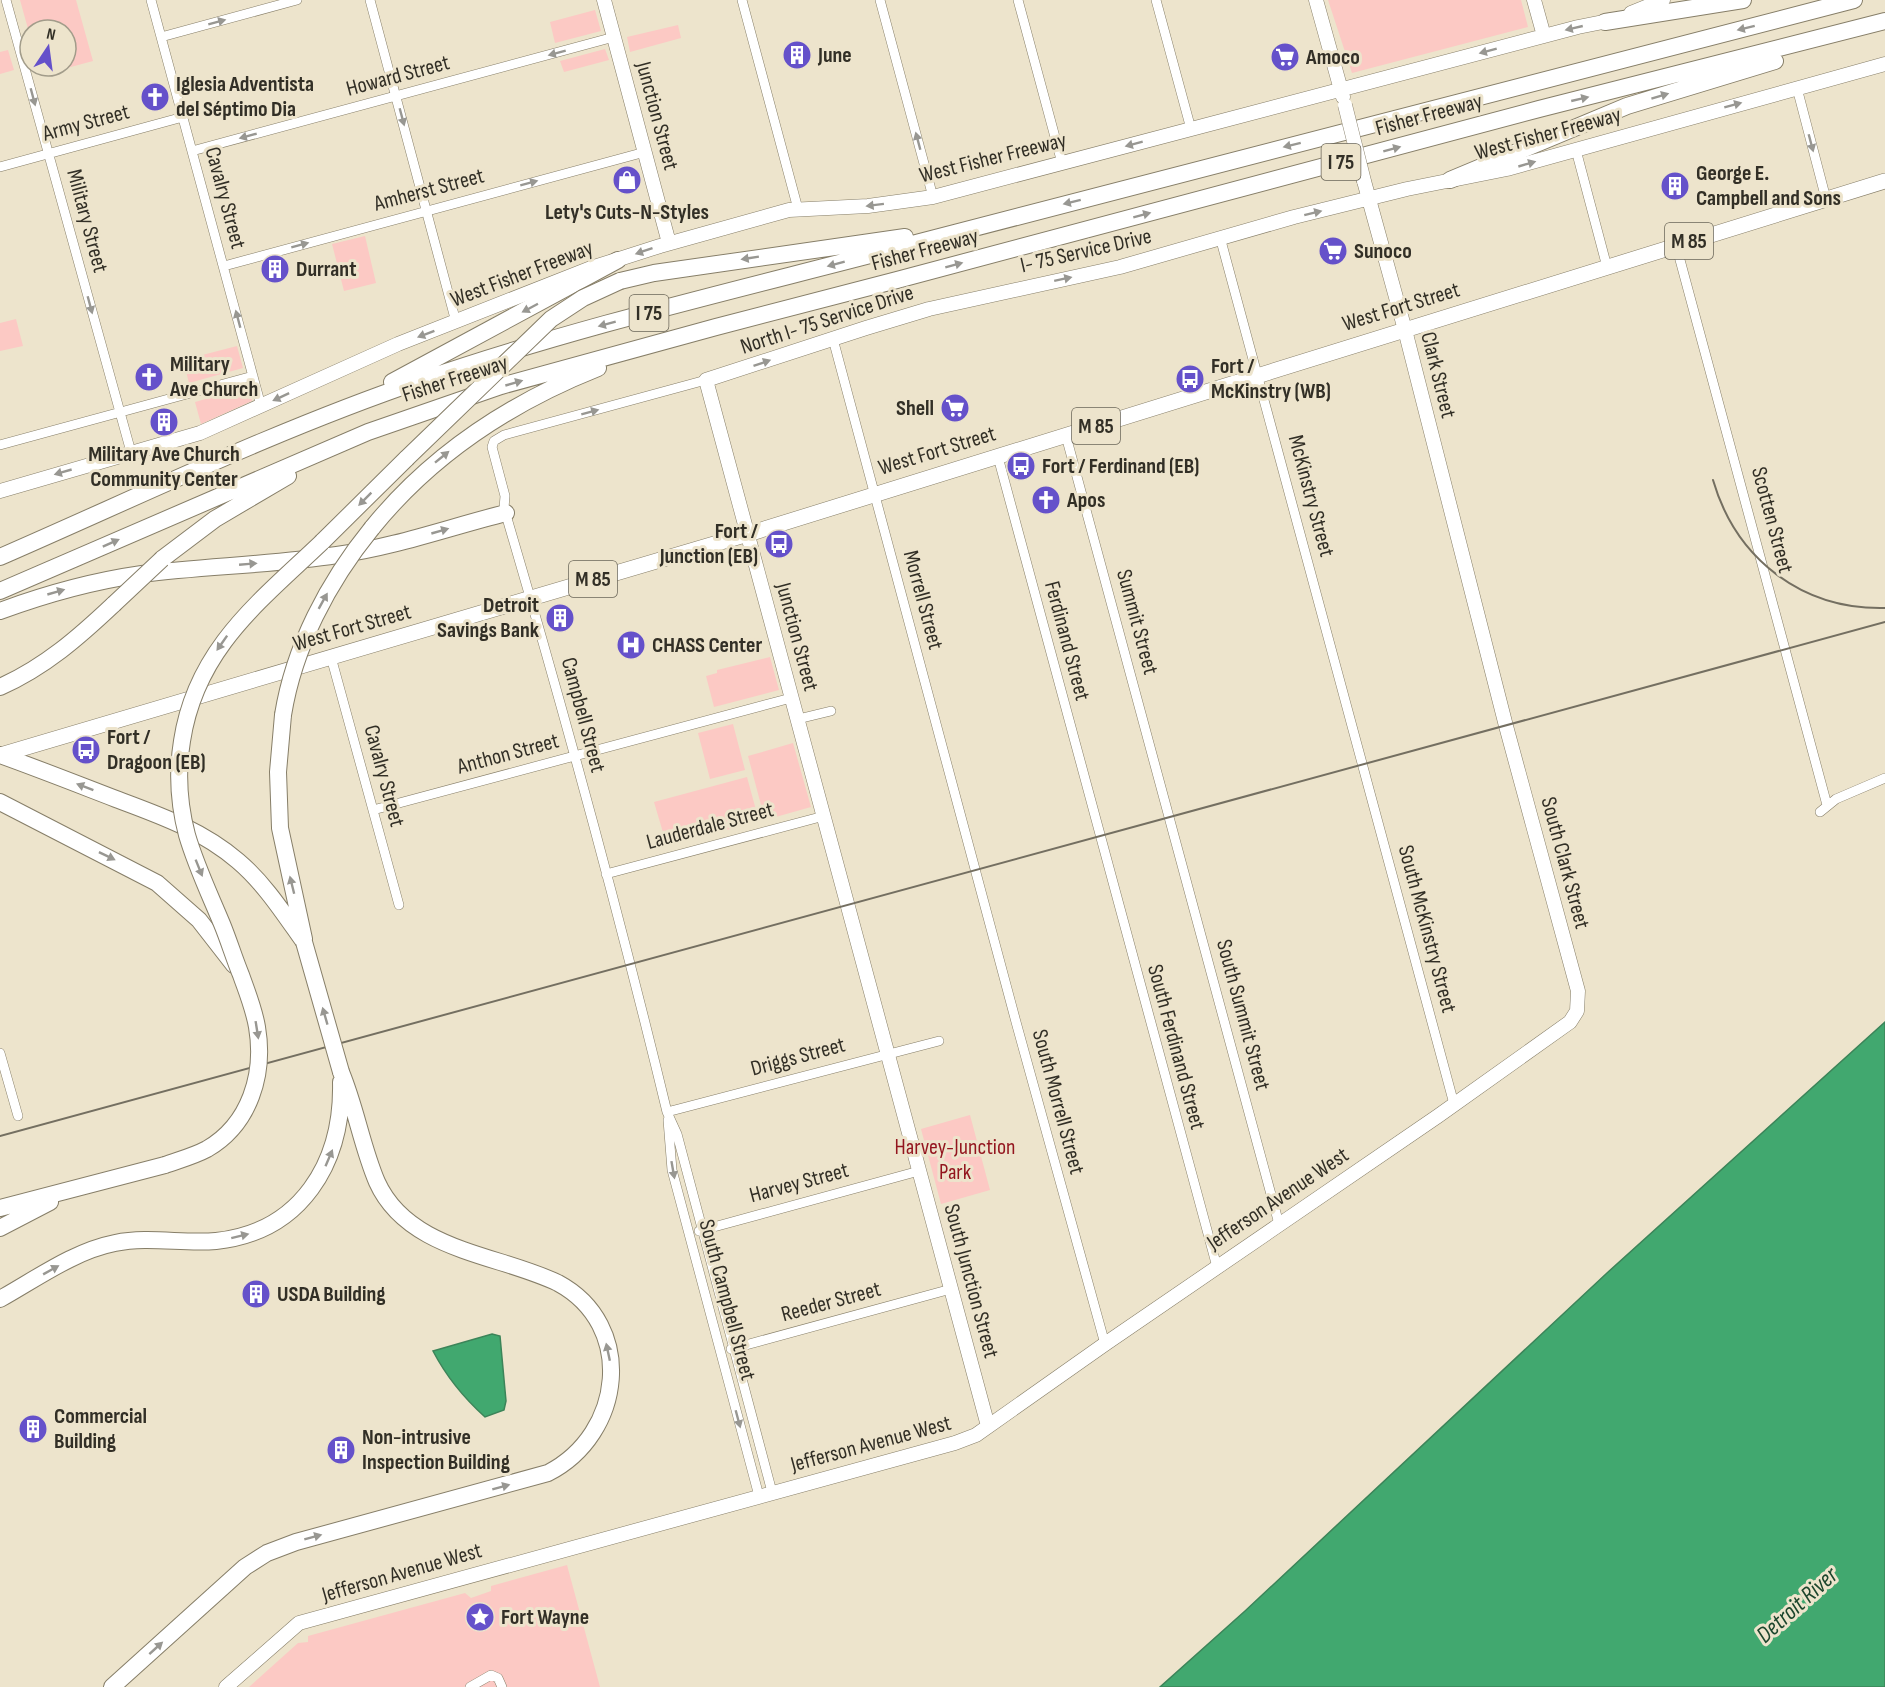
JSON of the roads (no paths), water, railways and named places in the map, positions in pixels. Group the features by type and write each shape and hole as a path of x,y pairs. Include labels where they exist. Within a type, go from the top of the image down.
{"highway":[{"path":"1605,22 1743,0"},
{"name":"Fisher Freeway","path":"5,554 331,414 425,378 570,334 974,227 1854,0"},
{"name":"Fisher Freeway","path":"0,591 368,432 501,386 1539,109 1885,21"},
{"path":"1450,180 1627,106 1789,57 1868,26"},
{"path":"0,1208 165,1165 199,1153 220,1140 238,1120 250,1100 258,1072 260,1045 254,1013 195,860 184,823 179,776 182,739 194,695 222,642 244,616 551,319 583,298 620,281 654,273 974,227"},
{"path":"331,414 618,260"},
{"path":"112,1687 245,1568 267,1553 285,1545 548,1473 581,1450 594,1433 607,1405 611,1373 609,1356 602,1331 584,1303 558,1282 441,1240 420,1229 400,1215 377,1182 353,1102 341,1072 304,942 280,828 278,772 283,715 293,675 313,621 340,572 395,501 435,463 478,430 513,408 563,383 675,338"},
{"path":"0,687 55,656 162,558 207,524 368,432"},
{"path":"0,611 94,582 167,571 339,555 399,542 506,513"},
{"path":"0,755 190,828 228,852 263,886 304,942"},
{"path":"0,802 144,876 168,891 194,914 240,974"},
{"path":"0,1299 76,1257 97,1248 129,1241 214,1241 235,1238 269,1225 297,1205 317,1182 332,1151 339,1120 341,1072"},
{"path":"0,1228 87,1185"}],"main road":[{"name":"Junction Street","path":"604,0 669,243"},
{"name":"Clark Street","path":"1316,0 1506,726"},
{"path":"1534,0 1544,36"},
{"name":"West Fisher Freeway","path":"261,406 398,344 563,278 669,243 798,209 868,207 933,197 1544,36 1605,22 1663,0"},
{"name":"West Fisher Freeway","path":"1220,237 1369,199 1507,169 1885,64"},
{"name":"West Fort Street","path":"0,755 748,534 1885,181"},
{"name":"I- 75 Service Drive","path":"961,302 1120,267 1220,237"},
{"name":"North I- 75 Service Drive","path":"706,380 898,318 961,302"},
{"name":"Junction Street","path":"706,380 848,904"},
{"path":"0,491 184,438 261,406"},
{"name":"South Clark Street","path":"1506,726 1578,991 1577,1011"},
{"name":"South Junction Street","path":"848,904 988,1426"},
{"name":"Jefferson Avenue West","path":"226,1687 299,1623 955,1443 976,1435 1560,1030 1570,1022 1577,1011"}],"street":[{"name":"Military Street","path":"6,0 131,452"},
{"name":"Cavalry Street","path":"151,0 261,406"},
{"path":"161,37 297,0"},
{"path":"370,0 456,322"},
{"path":"742,0 798,209"},
{"path":"880,0 933,197"},
{"path":"1018,0 1062,163"},
{"path":"1156,0 1191,129"},
{"name":"Howard Street","path":"192,151 614,37"},
{"path":"1797,88 1826,199"},
{"name":"Army Street","path":"0,167 183,117"},
{"path":"1576,150 1606,267"},
{"name":"Amherst Street","path":"224,266 645,152"},
{"name":"McKinstry Street","path":"1220,237 1362,764"},
{"name":"Scotten Street","path":"1676,245 1824,809 1836,799 1885,778"},
{"name":"Morrell Street","path":"833,339 976,870"},
{"path":"0,445 253,376"},
{"name":"Campbell Street","path":"630,964 506,513 505,496 493,451 494,441 504,435 706,380"},
{"name":"Summit Street","path":"1066,436 1169,818"},
{"name":"Ferdinand Street","path":"998,456 1099,837"},
{"name":"Cavalry Street","path":"331,657 399,905"},
{"name":"Anthon Street","path":"373,810 792,698"},
{"path":"798,719 831,711"},
{"name":"South McKinstry Street","path":"1362,764 1454,1104"},
{"name":"Lauderdale Street","path":"606,874 824,816"},
{"name":"South Summit Street","path":"1169,818 1279,1224"},
{"name":"South Ferdinand Street","path":"1099,837 1217,1267"},
{"name":"South Morrell Street","path":"976,870 1105,1344"},
{"name":"South Campbell Street","path":"630,964 668,1112 677,1134 734,1348 766,1494"},
{"name":"Driggs Street","path":"668,1112 939,1041"},
{"path":"0,1053 18,1116"},
{"name":"South Campbell Street","path":"668,1112 672,1170 720,1352 766,1494"},
{"name":"Harvey Street","path":"689,1233 919,1171"},
{"name":"Reeder Street","path":"720,1352 951,1289"},
{"path":"470,1687 486,1677 495,1676 502,1687"}],"water":[{"name":"Detroit River","path":"1885,1022 1885,1687 1160,1687 1245,1611 1607,1273"},
{"path":"492,1334 500,1336 506,1401 504,1410 485,1417 456,1387 433,1351"}],"railway":[{"path":"1713,480 1738,534 1756,556 1776,574 1800,589 1826,600 1855,606 1885,608"},
{"path":"0,1136 1885,622"}],"place":[{"name":"June","path":"797,55"},
{"name":"Amoco","path":"1285,57"},
{"name":"Iglesia Adventista del Séptimo Dia","path":"155,97"},
{"name":"Lety's Cuts-N-Styles","path":"627,180"},
{"name":"George E. Campbell and Sons","path":"1675,186"},
{"name":"Sunoco","path":"1333,251"},
{"name":"Durrant","path":"275,269"},
{"name":"Military Ave Church","path":"149,377"},
{"name":"Fort / McKinstry (WB)","path":"1190,379"},
{"name":"Shell","path":"955,408"},
{"name":"Military Ave Church Community Center","path":"164,422"},
{"name":"Fort / Ferdinand (EB)","path":"1021,466"},
{"name":"Apos","path":"1046,500"},
{"name":"Fort / Junction (EB)","path":"779,544"},
{"name":"Detroit Savings Bank","path":"560,618"},
{"name":"CHASS Center","path":"631,645"},
{"name":"Fort / Dragoon (EB)","path":"86,750"},
{"name":"USDA Building","path":"256,1294"},
{"name":"Commercial Building","path":"33,1429"},
{"name":"Non-intrusive Inspection Building","path":"341,1450"},
{"name":"Fort Wayne","path":"480,1617"}],"park label":[{"name":"Harvey-Junction Park","path":"955,1160"}]}
